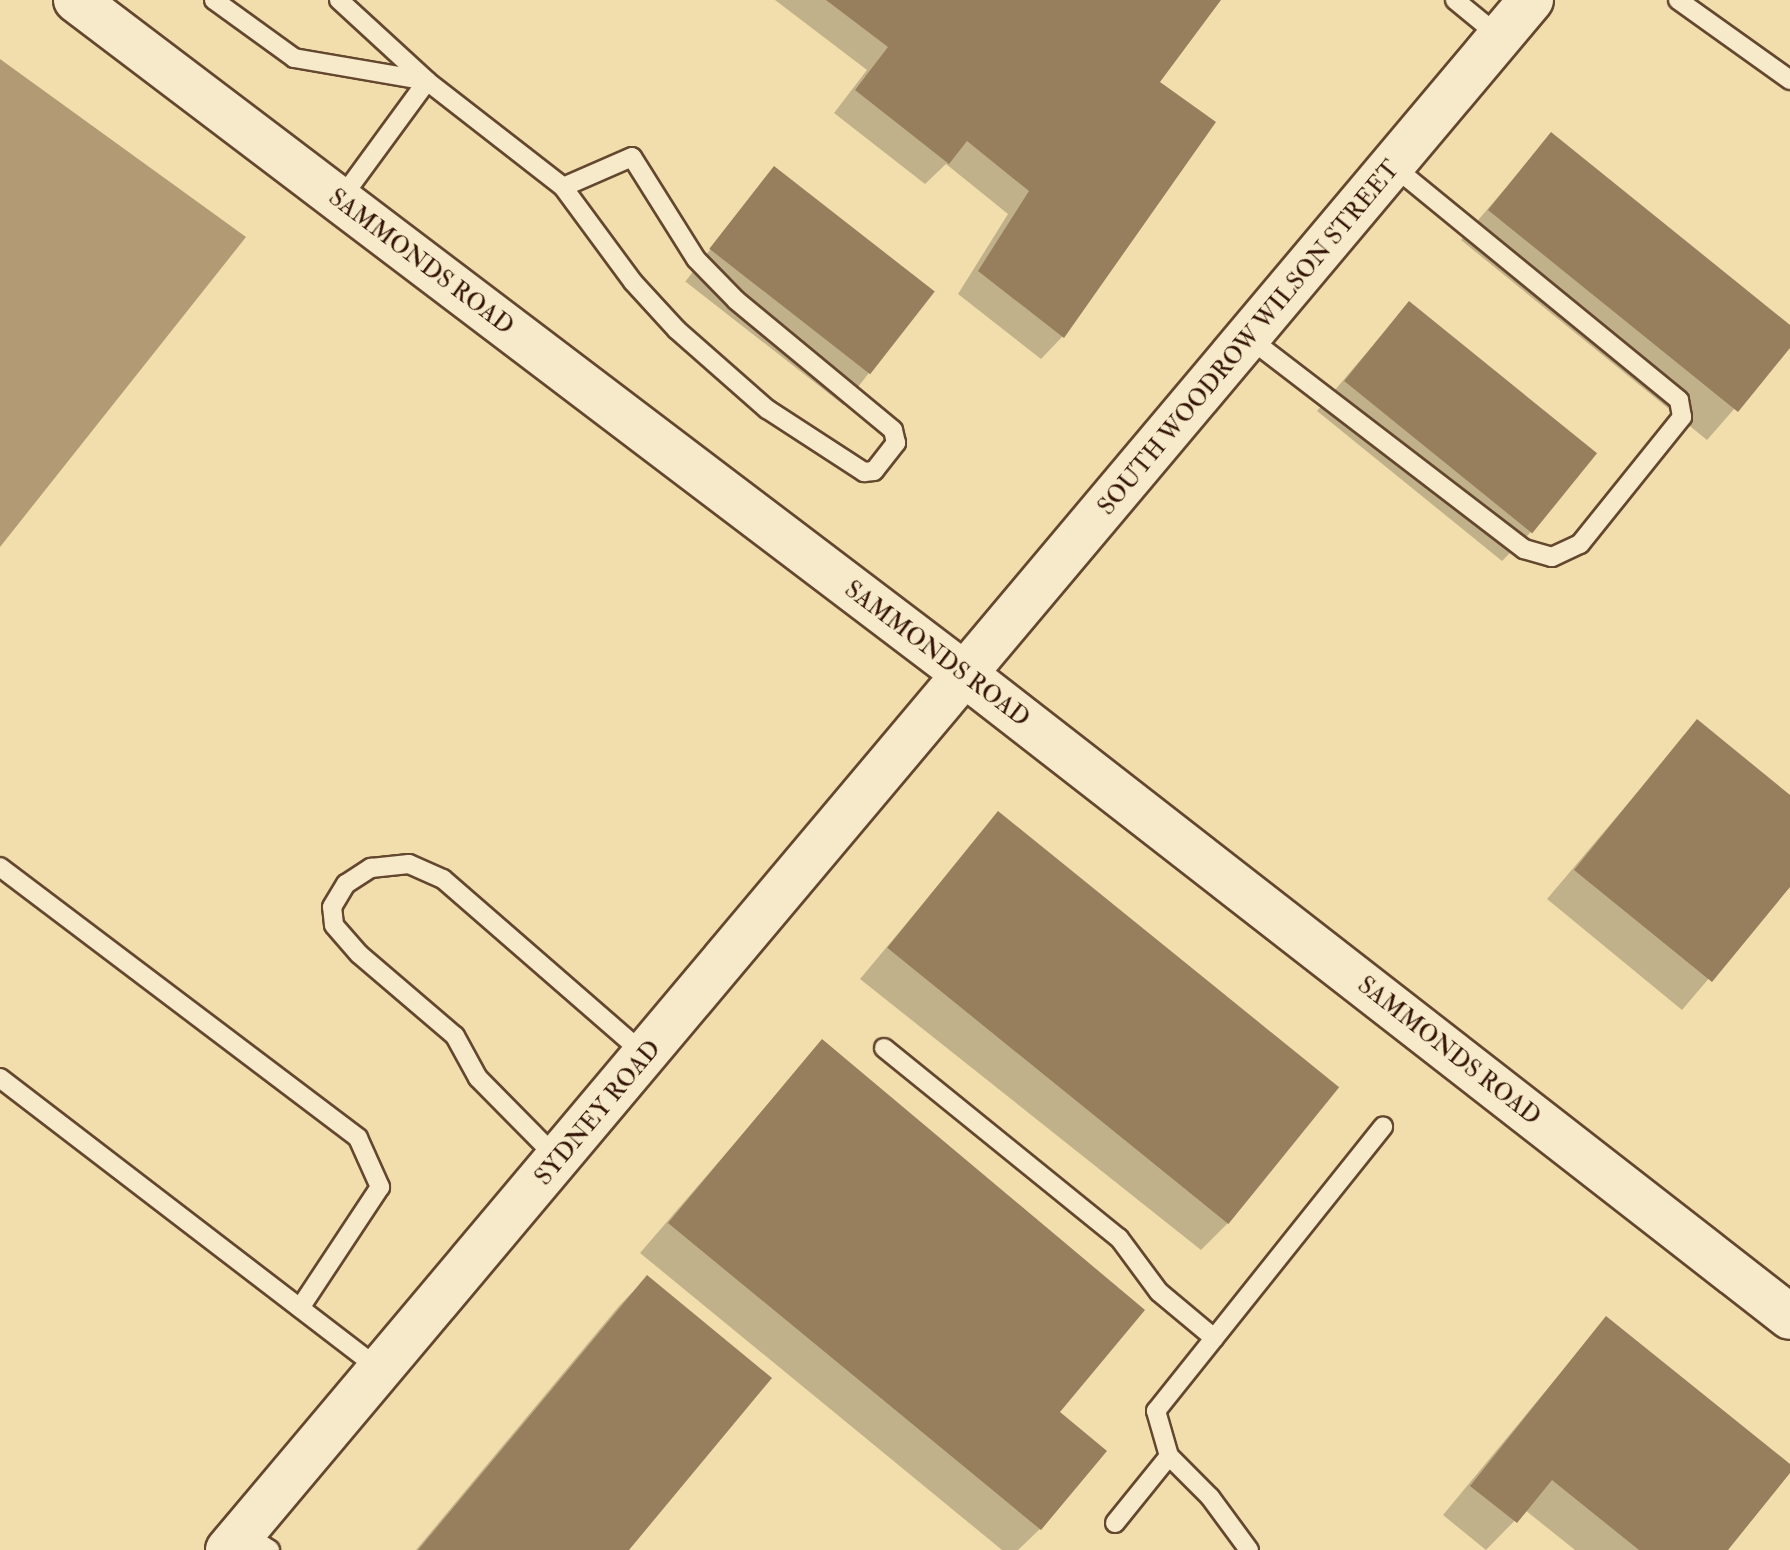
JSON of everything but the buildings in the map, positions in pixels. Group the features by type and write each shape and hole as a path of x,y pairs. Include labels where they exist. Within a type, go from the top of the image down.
{"street":[{"name":"SAMMONDS ROAD","path":"76,0 967,676 1790,1317"},
{"name":"SOUTH WOODROW WILSON STREET","path":"967,676 1531,0"},
{"name":"SYDNEY ROAD","path":"247,1544 381,1370 967,676"}],"lane":[{"path":"214,0 294,58 427,81"},
{"path":"339,0 427,81 563,187 633,282 677,330 767,409 864,472 874,471 896,443 893,430 726,290 696,259 632,157 563,187"},
{"path":"1455,0 1500,37"},
{"path":"1678,0 1790,80"},
{"path":"340,200 427,81"},
{"path":"1249,338 1524,549 1552,557 1580,544 1682,417 1679,400 1393,166"},
{"path":"558,1160 478,1078 455,1036 359,954 334,925 332,907 346,884 371,868 409,864 443,879 646,1056"},
{"path":"0,867 358,1138 380,1187 300,1308"},
{"path":"884,1048 1119,1238 1159,1292 1214,1338"},
{"path":"0,1078 381,1370"},
{"path":"1249,1550 1210,1497 1169,1456 1156,1411 1383,1127"},
{"path":"1115,1523 1169,1456"}],"shaded area":[{"path":"0,59 246,237 0,547"}]}
